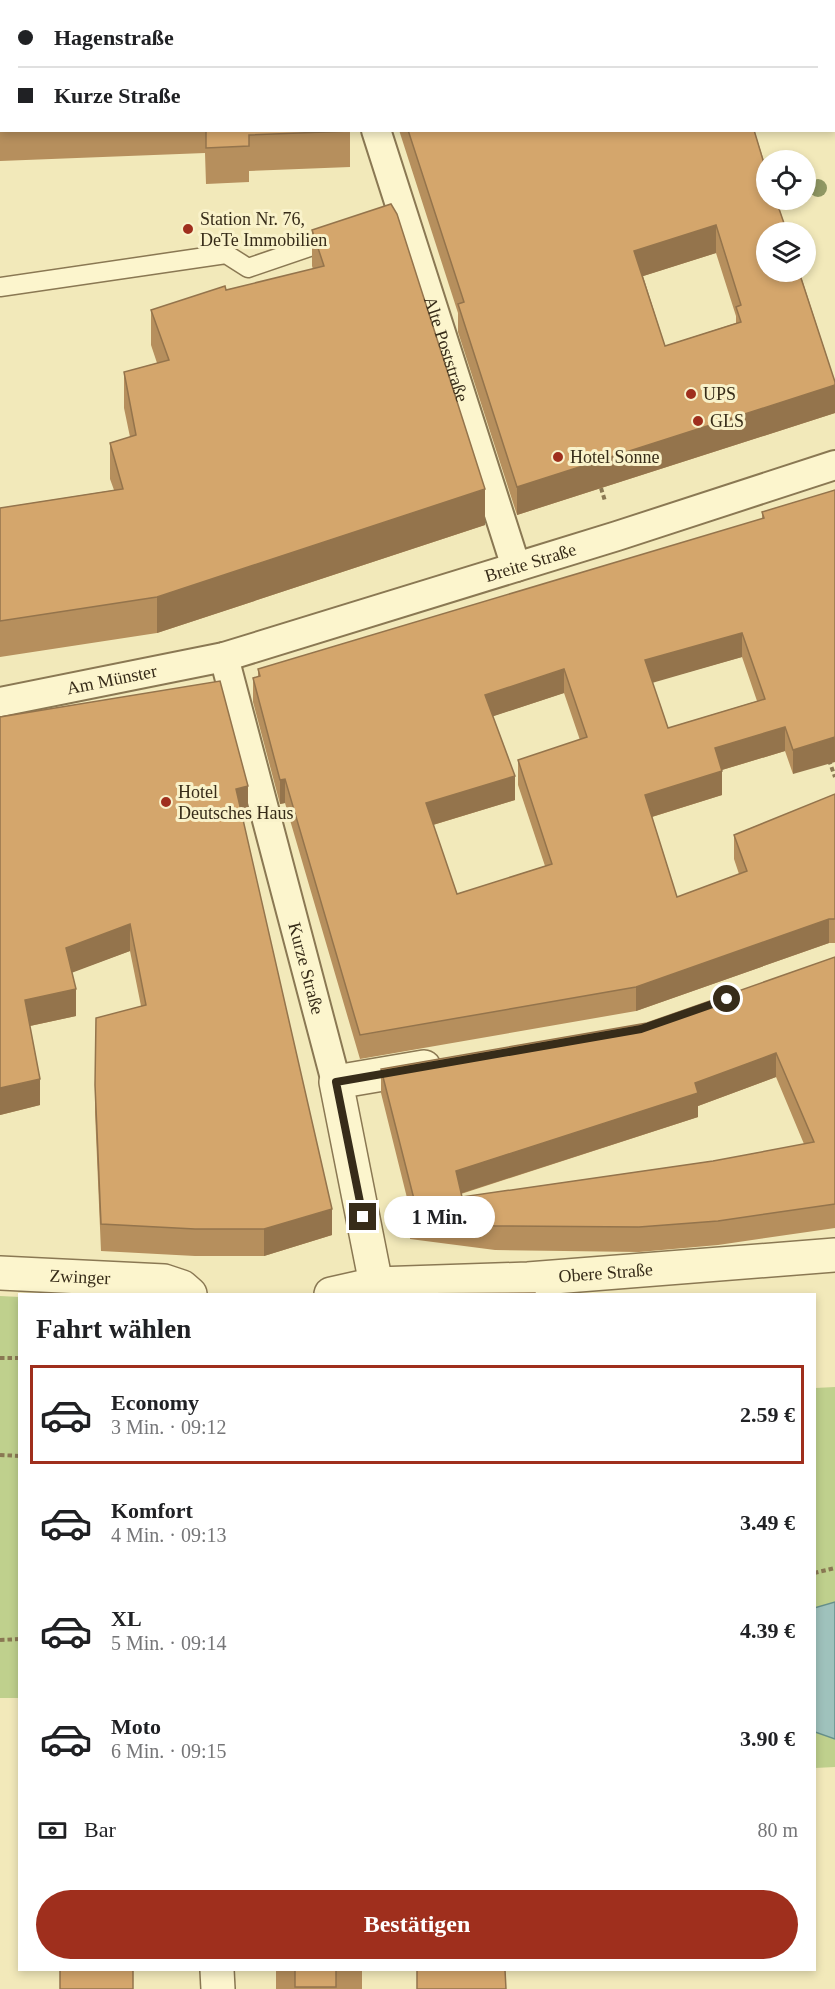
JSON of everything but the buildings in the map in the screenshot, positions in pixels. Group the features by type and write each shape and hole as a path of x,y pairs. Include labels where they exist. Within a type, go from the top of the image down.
{"street":[{"name":"Alte Poststraße","path":"376,132 392,219 516,567"},
{"name":"Breite Straße","path":"224,657 835,465"},
{"name":"Am Münster","path":"0,702 224,657"},
{"name":"Kurze Straße","path":"224,657 336,1082 376,1284"},
{"path":"336,1082 453,1062"},
{"name":"Obere Straße","path":"376,1284 528,1279 835,1255"},
{"name":"Zwinger","path":"0,1274 164,1281 182,1287 189,1293"},
{"path":"336,1293 376,1284"},
{"path":"217,1971 218,1989"}],"lane":[{"path":"0,287 226,254 248,268 348,234"}],"path":[{"path":"828,755 835,777"},
{"path":"0,1358 18,1358"},
{"path":"0,1455 18,1456"},
{"path":"816,1573 835,1568"},
{"path":"0,1640 18,1640"}],"green space":[{"path":"0,1296 18,1297 18,1698 0,1698"},
{"path":"835,1387 835,1767 816,1768 816,1388"}],"water":[{"path":"835,1602 835,1739 816,1732 816,1607"}],"place":[{"name":"Station Nr. 76, DeTe Immobilien","path":"188,229"},
{"name":"UPS","path":"691,394"},
{"name":"GLS","path":"698,421"},
{"name":"Hotel Sonne","path":"558,457"},
{"name":"Hotel Deutsches Haus","path":"166,802"}],"route":[{"path":"363,1217 336,1082 641,1029 727,999"}]}
